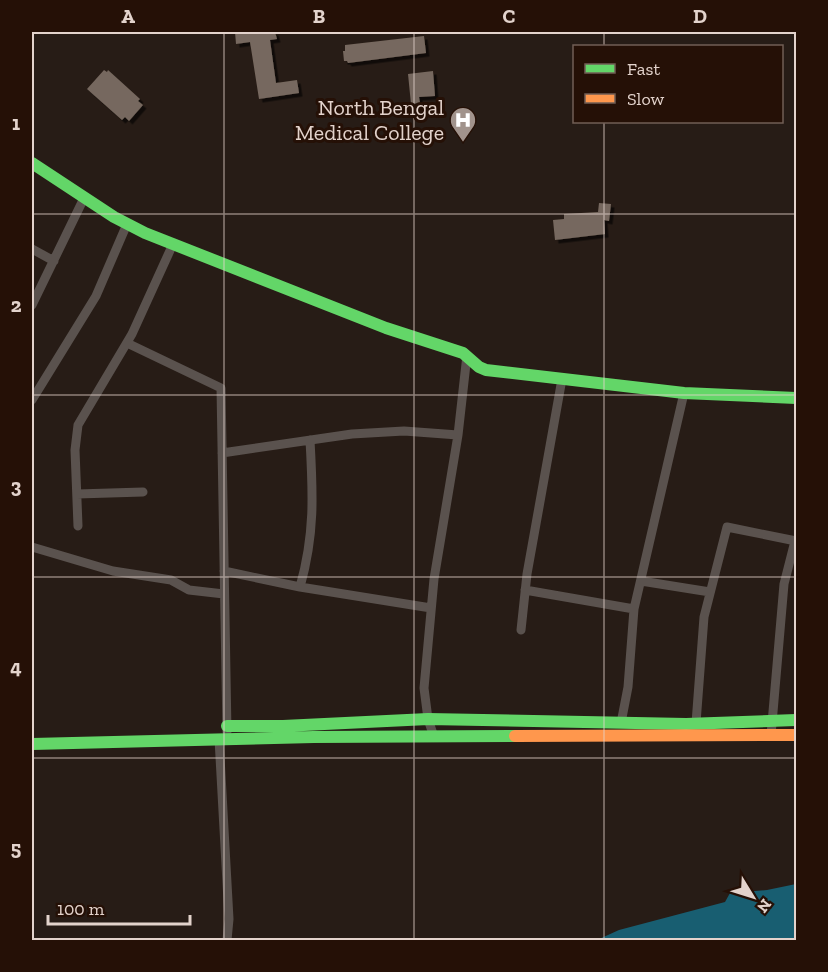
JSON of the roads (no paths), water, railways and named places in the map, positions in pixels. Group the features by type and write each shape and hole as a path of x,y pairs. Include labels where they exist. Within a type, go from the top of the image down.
{"street":[{"path":"32,163 127,224 395,331 467,355 479,367 491,371 684,393 796,398"},
{"path":"32,305 84,198"},
{"path":"32,400 96,296 127,224"},
{"path":"78,525 75,450 78,425 127,343 173,244"},
{"path":"32,249 54,261"},
{"path":"127,343 221,388 227,726 223,739 229,919 227,940"},
{"path":"434,737 428,718 424,688 434,579 458,435 467,355"},
{"path":"522,630 525,590 562,379"},
{"path":"621,723 628,687 634,609 684,393"},
{"path":"222,453 352,434 404,431 458,435"},
{"path":"300,587 309,556 314,503 310,440"},
{"path":"77,494 142,492"},
{"path":"696,723 704,617 727,527 796,541 784,584 771,735"},
{"path":"32,547 113,571 171,580 189,590 224,594"},
{"path":"224,571 300,587 432,608"},
{"path":"641,580 710,592"},
{"path":"525,590 634,609"},
{"path":"227,726 283,726 428,718 621,723 796,720"},
{"path":"32,744 223,739 796,735"}],"water":[{"path":"796,884 796,940 597,940 619,930 725,902 730,893 767,890"}],"place":[{"name":"North Bengal Medical College","path":"463,143"}]}
